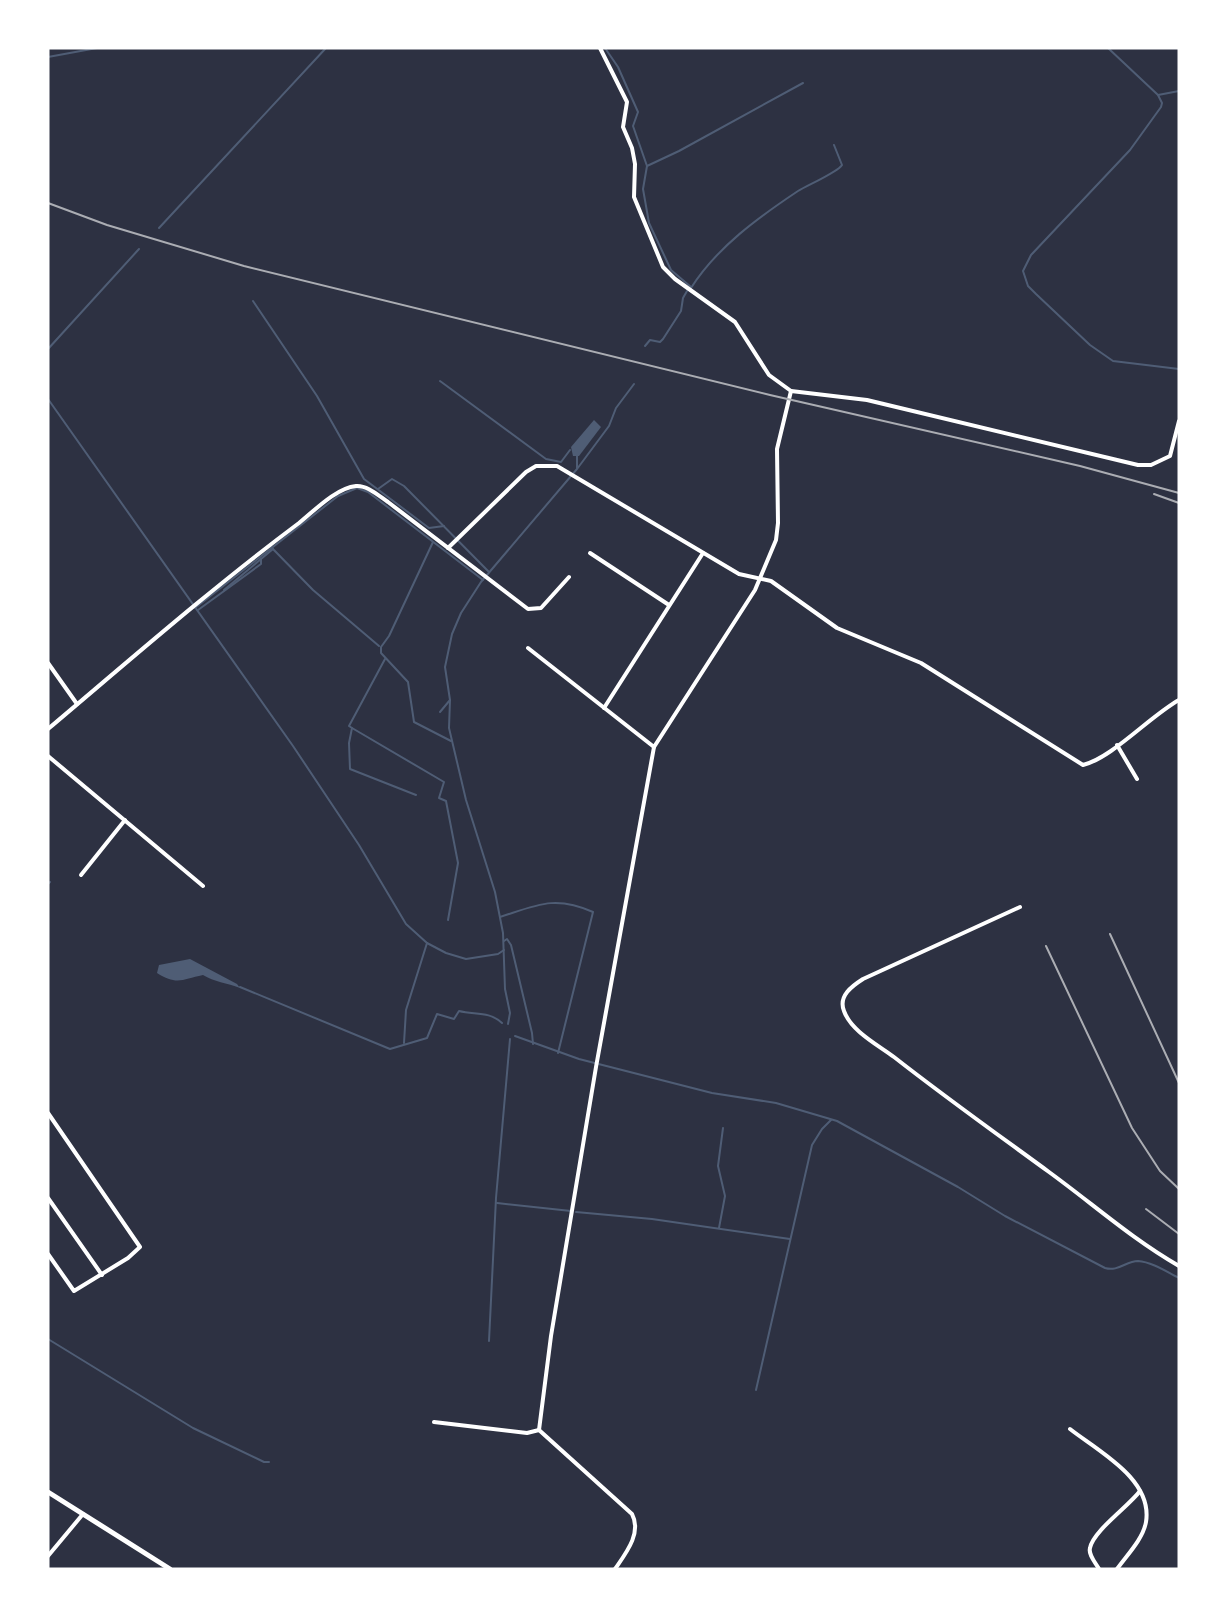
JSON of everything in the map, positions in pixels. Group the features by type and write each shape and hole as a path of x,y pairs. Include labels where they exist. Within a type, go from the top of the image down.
{"main road":[{"path":"48,1492 170,1569"}],"street":[{"path":"600,48 627,102 623,127 632,148 635,164 634,197 663,267 675,279 735,322 769,375 791,391 867,400 1138,465 1151,465 1170,456 1179,421"},
{"path":"539,1430 551,1336 597,1060 654,747 755,590 776,540 778,523 777,449 791,391"},
{"path":"448,548 526,471 544,465 557,466 739,574 771,581 837,628 921,663 1038,734 1077,763 1090,764 1179,700"},
{"path":"48,729 203,598 331,499 351,487 357,486 370,491 523,606 535,610 541,608 569,577"},
{"path":"590,553 669,605"},
{"path":"604,708 703,553"},
{"path":"528,648 654,747"},
{"path":"48,663 77,704"},
{"path":"1117,745 1137,779"},
{"path":"48,756 203,886"},
{"path":"81,875 125,820"},
{"path":"1020,907 863,979 849,988 843,999 843,1009 848,1019 863,1033 930,1085 1052,1174 1125,1232 1179,1266"},
{"path":"48,1113 140,1247 138,1251 74,1291 48,1254"},
{"path":"48,1198 102,1275"},
{"path":"434,1422 527,1433 539,1430"},
{"path":"1070,1429 1133,1480 1140,1491 1146,1521 1139,1539 1117,1569"},
{"path":"539,1430 632,1514 636,1522 636,1532 615,1569"},
{"path":"1100,1569 1089,1547 1095,1537 1140,1491"},
{"path":"48,1556 83,1514"}],"water":[{"path":"594,420 601,427 579,456 573,456 571,447"},
{"path":"190,959 237,984 240,988 203,975 175,980 157,973 159,965"}],"waterway":[{"path":"48,57 97,48"},
{"path":"159,228 326,48"},
{"path":"605,48 618,67 638,112 633,126 647,166 643,189 649,223 671,270 691,287"},
{"path":"1108,48 1158,95 1162,103 1161,107 1130,150 1031,255 1023,271 1028,286 1090,345 1113,361 1179,369"},
{"path":"647,166 803,83"},
{"path":"1158,95 1179,91"},
{"path":"691,288 713,259 754,222 798,191 839,168 842,165 834,145"},
{"path":"48,349 139,249"},
{"path":"645,346 650,340 660,342 663,339 681,311 683,298 687,291"},
{"path":"253,301 317,396 364,479 429,528 444,526"},
{"path":"440,381 546,459 561,462 570,450"},
{"path":"508,1024 510,1013 505,989 503,933 495,892 466,800 449,728 450,700 445,667 452,634 461,613 481,582 577,469 609,426 616,408 634,384"},
{"path":"48,399 293,746 359,845 406,924 427,943 406,1010 404,1043"},
{"path":"577,456 577,468"},
{"path":"378,489 392,479 404,486 489,572"},
{"path":"195,608 338,496 357,488 368,492 483,580"},
{"path":"433,542 389,636 381,647 381,653 408,682 414,722 451,741"},
{"path":"271,547 313,590 379,646"},
{"path":"198,610 261,564 261,559 273,549"},
{"path":"224,590 261,559"},
{"path":"385,659 349,726 352,728 349,743 350,769 416,795"},
{"path":"440,712 450,700"},
{"path":"352,728 444,782 439,798 446,801 458,863 448,920"},
{"path":"500,917 536,906 557,903 593,912 558,1053"},
{"path":"504,941 507,939 511,945 533,1044"},
{"path":"427,943 446,953 466,959 498,954 504,950"},
{"path":"240,987 390,1049 427,1038 437,1014 454,1019 459,1011 482,1014 502,1023"},
{"path":"515,1036 579,1059 712,1093 776,1103 837,1121 958,1187 1005,1216 1105,1268 1114,1269 1138,1261 1154,1265 1179,1278"},
{"path":"489,1341 496,1198 510,1039"},
{"path":"756,1390 812,1145 831,1120"},
{"path":"719,1228 725,1196 718,1166 723,1128"},
{"path":"497,1203 571,1211"},
{"path":"576,1212 652,1219 790,1239"},
{"path":"48,1339 193,1428 264,1462 269,1462"}],"railway":[{"path":"48,203 107,225 244,266 770,395 1080,466 1179,493"},
{"path":"1154,494 1179,503"},
{"path":"1110,934 1179,1083"},
{"path":"1046,946 1132,1128 1160,1171 1179,1189"},
{"path":"1146,1209 1179,1234"}]}
